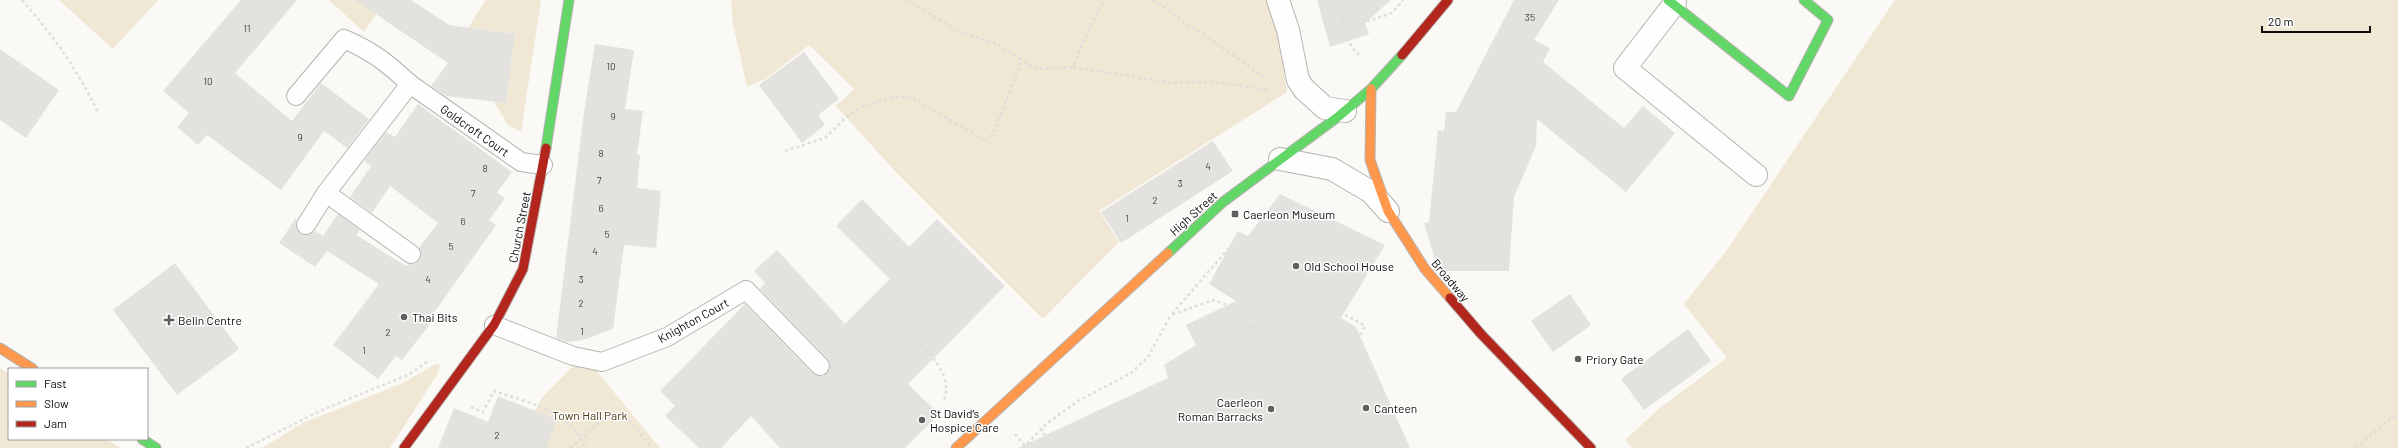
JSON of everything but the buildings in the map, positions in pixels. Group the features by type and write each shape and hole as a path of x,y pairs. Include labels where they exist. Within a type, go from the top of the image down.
{"street":[{"name":"Church Street","path":"404,448 494,325 523,269 543,165 569,0"},
{"path":"1278,0 1288,30 1298,80 1304,89 1325,108 1345,111"},
{"name":"High Street","path":"956,448 1223,202 1345,111 1371,89 1426,29 1448,0"},
{"path":"1756,175 1626,68 1671,2 1789,96 1828,20 1804,0"},
{"name":"Broadway","path":"1371,89 1370,160 1388,211 1425,269 1471,323 1591,448"},
{"path":"1280,159 1332,169 1371,192 1388,211"},
{"path":"0,348 31,368"},
{"path":"144,440 156,448"}],"lane":[{"name":"Goldcroft Court","path":"296,96 344,40 365,48 384,60 410,84 521,162 543,165"},
{"path":"306,225 326,193 410,84"},
{"path":"326,193 411,254"},
{"name":"Knighton Court","path":"494,325 573,356 602,362 667,337 746,290 820,366"}],"path":[{"path":"22,0 58,41 80,74 100,114"},
{"path":"908,0 959,32 997,44 1036,69 1073,67 1173,83 1214,82 1272,90"},
{"path":"1073,67 1089,28 1104,0"},
{"path":"1153,0 1267,79"},
{"path":"1344,29 1392,13 1403,0"},
{"path":"1341,15 1344,29 1353,50"},
{"path":"785,151 825,138 846,116 866,105 893,97 911,97 985,141 993,134 1022,60"},
{"path":"1011,429 1024,447 1041,428 1078,401 1131,372 1148,357 1171,315 1229,248"},
{"path":"1171,315 1213,300 1233,308 1251,326 1280,360 1319,448"},
{"path":"1251,326 1267,329 1335,359 1353,350 1365,326 1344,314"},
{"path":"921,345 932,356 946,377 948,393 943,403"},
{"path":"246,448 322,410 410,374 431,359"},
{"path":"469,407 483,412 494,391 549,410 566,420 581,438 585,448"},
{"path":"2356,448 2386,422 2398,415"},
{"path":"570,448 606,417 626,417 652,448"},
{"path":"1041,428 1052,448"}],"green space":[{"path":"59,0 158,0 113,49"},
{"path":"329,0 381,0 376,14 364,32"},
{"path":"486,0 541,0 521,132 508,125 494,102 506,103 515,34 473,28 455,48"},
{"path":"731,0 1269,0 1276,18 1287,92 1099,211 1119,242 1043,319 893,169 836,106 854,89 809,45 767,78 747,87 733,24"},
{"path":"1895,0 2398,0 2398,448 1632,448 1625,440 1660,408 1727,358 1684,304 1727,250"},
{"name":"Town Hall Park","path":"590,363 660,448 546,448 535,411 541,399 571,368"},
{"path":"436,364 440,365 438,373 390,448 262,448 303,423 403,383"},
{"path":"0,368 8,373 8,440 108,440 120,448 0,448"}],"traffic: fast":[{"path":"546,148 569,0"},
{"path":"1668,0 1789,96 1828,20 1804,0"},
{"path":"1168,253 1223,202 1339,116 1371,89 1402,55"},
{"path":"144,440 156,448"}],"traffic: slow":[{"path":"1371,89 1370,160 1388,211 1425,269 1450,298"},
{"path":"956,448 1168,253"},
{"path":"0,348 31,368"}],"traffic: jam":[{"path":"1402,55 1448,0"},
{"path":"404,448 494,325 523,269 546,148"},
{"path":"1450,298 1481,334 1591,448"}],"place":[{"name":"Caerleon Museum","path":"1235,214"},
{"name":"Old School House","path":"1296,266"},
{"name":"Thai Bits","path":"404,317"},
{"name":"Belin Centre","path":"169,320"},
{"name":"Priory Gate","path":"1578,359"},
{"name":"Canteen","path":"1366,408"},
{"name":"Caerleon Roman Barracks","path":"1271,409"},
{"name":"St David’s Hospice Care","path":"922,420"}]}
